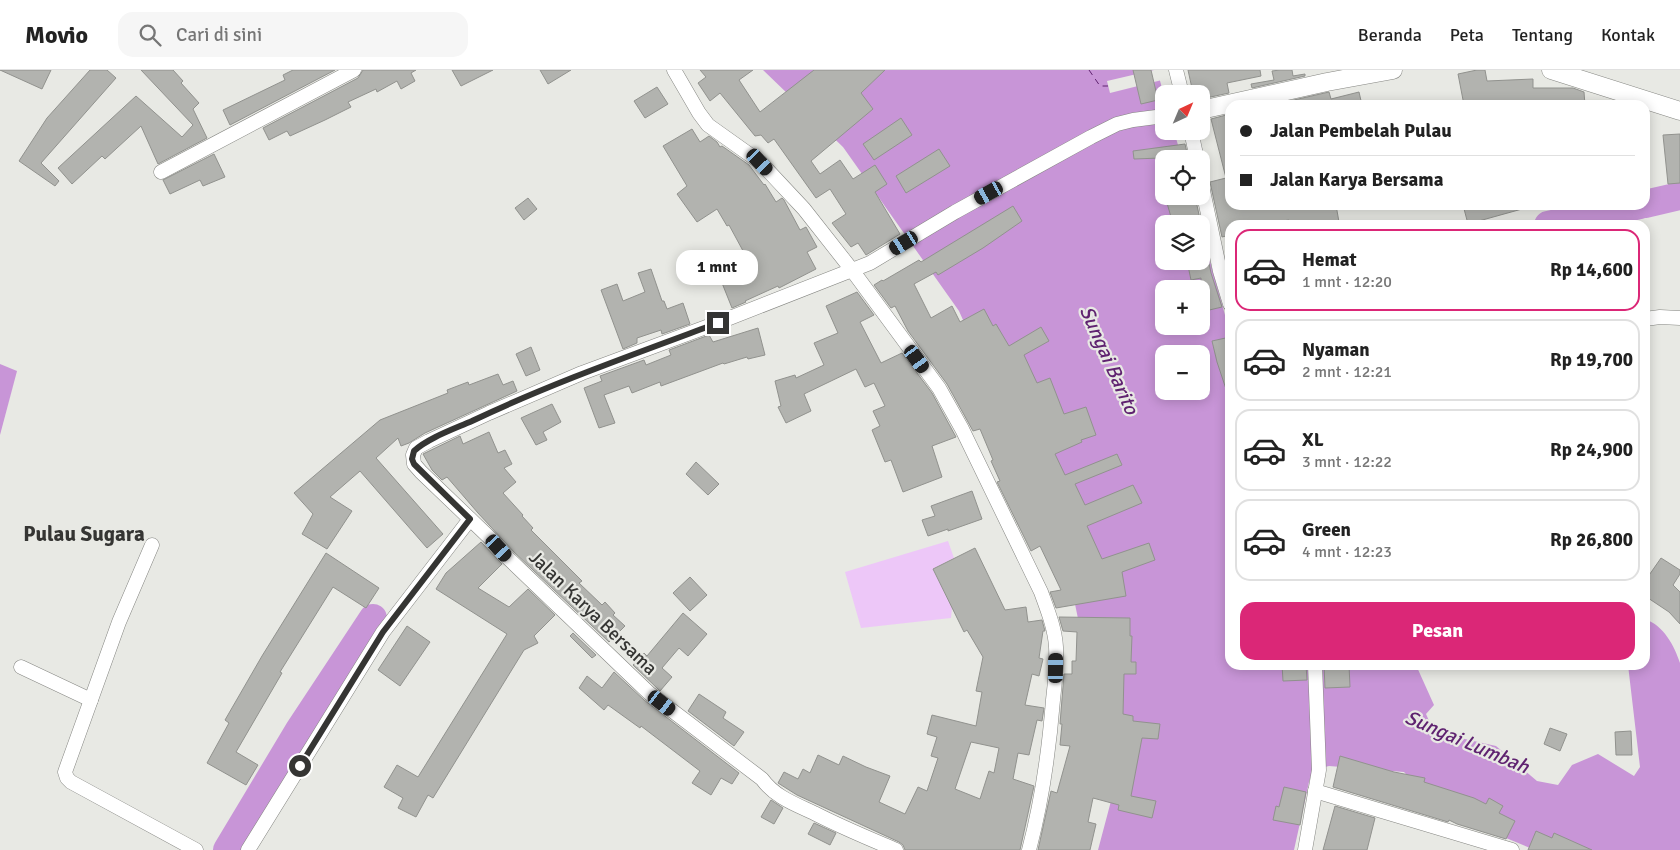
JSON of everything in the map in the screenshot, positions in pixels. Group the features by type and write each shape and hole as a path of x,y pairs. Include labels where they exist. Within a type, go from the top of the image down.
{"street":[{"path":"161,172 354,70"},
{"path":"674,70 708,125 760,162 804,209 852,270 939,388 951,408 1041,592 1050,616 1056,646 1050,742 1038,814 1029,850"},
{"path":"1176,70 1180,85"},
{"path":"1246,100 1393,70"},
{"path":"1551,70 1645,100"},
{"path":"1650,101 1680,111"},
{"path":"1210,108 1225,105"},
{"path":"852,270 870,263 955,212 1091,137 1118,124 1155,117"},
{"path":"1206,205 1225,288"},
{"name":"Jalan Karya Bersama","path":"852,270 718,323 582,373 489,413 416,448 412,454 414,464 508,558 649,693 762,779 769,789 782,798 848,830 896,850"},
{"path":"1650,319 1660,317 1680,318"},
{"path":"248,850 383,632 470,519"},
{"path":"152,545 119,622 67,765 66,778 88,792 196,850"},
{"path":"21,667 91,700"},
{"path":"1305,850 1319,770 1315,670"},
{"path":"1315,791 1512,850"}],"shaded area":[{"path":"948,541 954,558 933,569 952,608 951,618 861,628 845,572"}],"water":[{"path":"763,70 1157,70 1161,85 1155,85 1155,140 1177,140 1179,150 1155,150 1155,205 1195,205 1197,215 1155,215 1155,270 1210,270 1210,261 1225,315 1225,670 1418,670 1434,705 1426,714 1434,732 1496,746 1537,781 1558,785 1572,765 1598,754 1634,776 1640,767 1629,670 1650,670 1650,621 1663,631 1675,650 1680,663 1680,850 1535,850 1441,811 1404,772 1329,766 1313,770 1294,850 1098,850 1111,801 1069,575 1035,481 959,311 843,147"},
{"path":"0,364 17,371 0,435"}],"pier":[{"path":"1159,70 1162,80 1110,93 1107,81"}],"building":[{"path":"0,70 51,70 42,89"},
{"path":"90,70 107,70 116,78 41,163 59,181 55,186 19,161 47,118"},
{"path":"141,70 173,70 183,81 181,83 199,103 193,109 207,138 158,164 141,126 105,159 102,156 72,184 58,168 136,96 182,137 193,125"},
{"path":"293,70 335,70 230,125 223,110 285,80 283,75"},
{"path":"363,70 416,70 411,73 415,81 401,89 397,81 377,92 376,89 348,102 351,107 325,120 290,136 287,131 269,140 263,128 358,78"},
{"path":"452,70 493,70 461,86"},
{"path":"540,70 571,70 548,84"},
{"path":"700,70 753,70 739,80 760,112 814,70 885,70 861,93 873,109 811,161 820,174 840,160 853,179 875,165 887,184 875,192 900,234 866,255 858,243 851,247 832,223 846,214 830,189 816,198 774,139 768,143 761,135 755,136 720,93 710,101 698,83 706,77"},
{"path":"1133,70 1151,70 1155,87 1155,101 1141,104"},
{"path":"1188,70 1260,70 1261,76 1227,83 1229,93 1210,97 1210,85 1191,85"},
{"path":"1292,70 1293,76 1305,74 1305,76 1252,88 1251,84 1274,80 1272,71"},
{"path":"1485,70 1487,81 1533,79 1533,88 1573,88 1584,92 1585,100 1463,100 1458,74"},
{"path":"657,87 668,104 645,118 634,101"},
{"path":"1329,92 1331,99 1359,92 1361,100 1294,100"},
{"path":"1225,115 1225,174 1211,119"},
{"path":"901,118 912,135 874,160 863,144"},
{"path":"692,129 700,142 709,136 720,147 722,146 749,165 765,184 776,202 782,198 784,200 800,230 806,227 817,247 807,252 816,269 779,288 778,286 732,308 718,273 748,260 729,225 727,226 717,209 697,222 677,194 687,186 663,146"},
{"path":"1680,134 1680,183 1668,184 1663,135"},
{"path":"1185,144 1186,150 1155,150 1155,158 1134,159 1133,151"},
{"path":"939,149 950,166 906,193 896,176"},
{"path":"214,154 225,177 203,186 200,180 170,194 163,180"},
{"path":"1225,178 1225,210 1337,210 1339,220 1225,220 1225,236 1222,237 1210,182"},
{"path":"528,198 537,209 524,220 515,208"},
{"path":"1168,205 1197,205 1199,215 1170,215"},
{"path":"1013,206 1022,221 983,248 938,275 936,272 914,284 931,318 952,306 960,322 984,309 993,326 996,324 1009,346 1041,327 1049,341 1024,355 1037,383 1050,378 1064,414 1086,407 1096,435 1081,440 1082,442 1055,454 1065,475 1117,454 1122,465 1075,484 1085,505 1133,485 1142,503 1087,526 1102,559 1149,543 1155,560 1122,572 1126,596 1056,608 1050,592 1061,590 1040,546 1031,551 997,482 1000,481 980,429 973,431 947,384 908,331 895,306 891,308 874,285 919,260 921,262"},
{"path":"1464,210 1518,210 1482,220 1467,220"},
{"path":"1210,268 1222,307 1210,310 1210,280 1201,280 1201,278 1191,280 1189,270 1210,270"},
{"path":"651,269 662,301 664,301 667,309 683,303 690,324 662,334 661,330 637,338 637,343 623,349 601,290 617,284 623,301 645,292 638,273"},
{"path":"857,292 874,315 860,322 881,363 902,353 932,393 956,437 932,446 942,477 903,492 891,460 885,462 872,430 880,426 873,411 885,406 874,383 865,387 856,369 804,394 811,411 786,423 778,407 781,406 775,381 795,375 796,378 824,365 814,343 838,333 826,306"},
{"path":"758,328 765,355 723,363 661,386 660,382 632,393 629,386 604,395 615,423 599,428 584,388 602,381 600,376 644,360 646,365 671,355 669,350 709,335 713,342"},
{"path":"1225,338 1225,386 1217,362 1212,341"},
{"path":"531,347 540,370 526,376 516,354"},
{"path":"498,374 503,385 513,381 517,391 425,433 409,443 401,446 398,438 376,458 443,534 427,548 360,471 330,497 352,511 327,549 302,534 313,514 294,493 380,420 448,393 447,390 468,382 469,385"},
{"path":"552,404 561,422 543,432 547,440 536,445 521,418"},
{"path":"489,432 498,453 505,450 512,464 504,468 516,482 503,493 533,528 531,530 582,581 579,583 602,605 605,602 615,613 613,615 625,626 609,642 514,552 447,477 442,480 432,470 423,454 460,436 463,444"},
{"path":"696,462 719,484 708,495 686,474"},
{"path":"972,491 982,519 928,536 922,520 935,516 931,506"},
{"path":"481,542 502,564 478,588 509,607 528,589 555,615 534,636 538,643 524,650 433,798 428,795 416,817 398,808 403,798 384,787 397,765 418,777 507,634 436,589 446,573"},
{"path":"975,548 1005,610 1026,607 1028,622 1042,620 1045,631 1043,631 1039,658 1043,659 1039,676 1032,674 1025,705 1044,708 1042,721 1037,720 1029,755 1018,753 1013,779 1034,786 1020,850 905,850 899,842 797,795 778,783 784,772 798,779 803,769 810,773 818,755 839,765 843,756 890,776 879,802 905,814 918,787 927,791 938,758 931,756 937,737 927,734 932,715 976,726 982,692 976,691 983,657 967,630 964,632 933,569","holes":["971,742 999,748 994,773 989,771 980,799 955,789"]},
{"path":"326,553 379,588 366,608 333,587 280,672 282,673 236,752 258,765 246,785 207,763 229,723 225,720"},
{"path":"1661,558 1680,570 1680,574 1673,585 1680,592 1680,624 1669,612 1650,599 1650,574"},
{"path":"690,577 707,595 690,611 673,593"},
{"path":"683,613 707,634 688,656 679,648 662,668 672,677 660,691 633,665 644,653 647,656"},
{"path":"1059,617 1130,618 1130,636 1132,636 1131,662 1136,662 1136,674 1124,674 1123,714 1133,716 1133,721 1160,724 1158,739 1142,738 1131,796 1156,801 1152,818 1118,810 1119,805 1093,798 1088,822 1096,824 1090,850 1038,850 1051,791 1057,793 1070,746 1060,745 1062,724 1060,724 1064,674 1072,674 1072,661 1076,661 1077,632 1063,631"},
{"path":"407,626 430,642 400,686 378,670"},
{"path":"573,633 596,655 592,658 570,636"},
{"path":"1282,670 1306,670 1307,680 1283,681"},
{"path":"1324,670 1349,670 1350,687 1325,688"},
{"path":"614,672 644,700 739,773 732,784 721,778 711,795 692,783 700,771 641,726 640,728 608,705 604,710 579,688 587,676 602,688"},
{"path":"699,694 726,712 723,718 744,732 734,746 688,711"},
{"path":"1550,728 1567,734 1560,751 1544,744"},
{"path":"1631,731 1632,755 1616,755 1615,732"},
{"path":"1340,756 1394,772 1425,778 1424,782 1474,798 1486,804 1489,798 1503,806 1499,813 1515,821 1506,839 1449,820 1448,822 1333,787"},
{"path":"1284,787 1306,792 1300,825 1273,820 1276,806 1279,807"},
{"path":"771,800 783,808 774,824 761,817"},
{"path":"1335,806 1375,818 1367,850 1323,850"},
{"path":"814,823 836,833 830,845 808,834"},
{"path":"1536,831 1552,838 1554,833 1592,850 1528,850"}],"waterway":[{"path":"1650,203 1680,196"},
{"path":"1571,220 1617,210"},
{"path":"227,850 299,730 373,618"}],"ferry route":[{"path":"1089,70 1100,86 1108,86"}],"district":[{"name":"Pulau Sugara","path":"84,534"}],"route":[{"path":"300,766 383,632 470,519 414,464 412,454 416,448 489,413 582,373 718,323"}],"water label":[{"name":"Sungai Barito","path":"1109,360"},
{"name":"Sungai Lumbah","path":"1467,742"}]}
